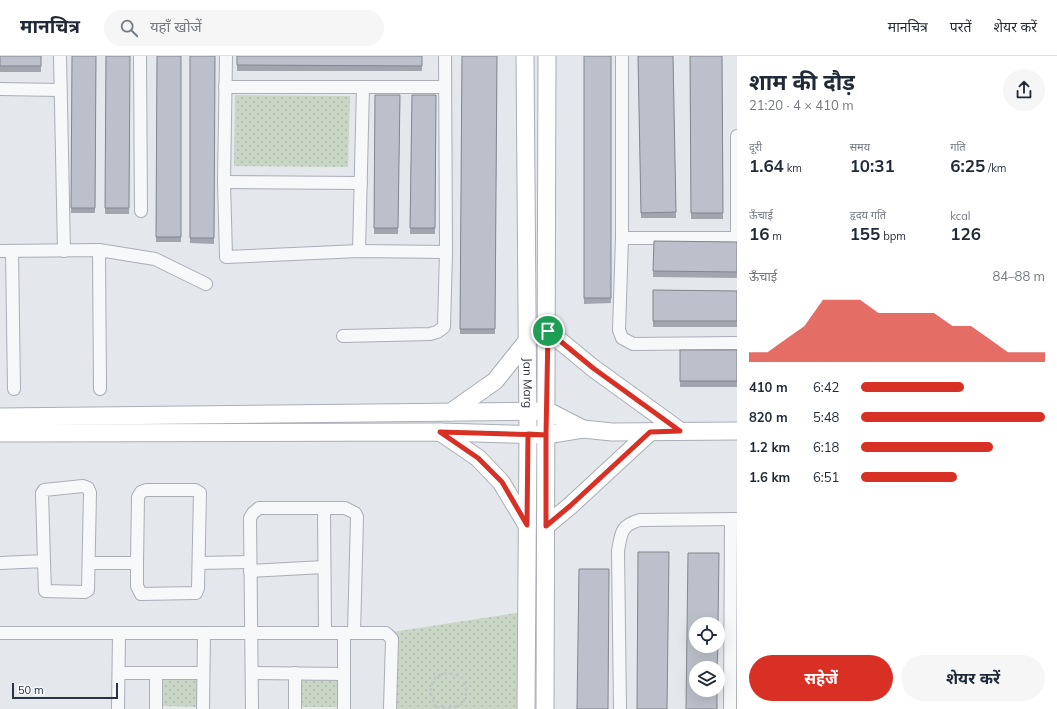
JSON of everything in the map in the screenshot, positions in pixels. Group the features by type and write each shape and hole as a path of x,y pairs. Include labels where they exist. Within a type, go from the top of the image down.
{"main road":[{"name":"Jan Marg","path":"525,56 528,411 526,709"},
{"path":"545,709 546,435 548,411 548,56"},
{"path":"548,331 593,368 680,431"},
{"path":"451,412 495,381 527,340"},
{"path":"0,417 548,411 583,430"},
{"path":"0,433 440,432 546,435 583,430 650,432 737,431"},
{"path":"440,432 478,458 502,482 527,525"},
{"path":"546,526 570,506 650,432"}],"street":[{"path":"60,56 64,251"},
{"path":"140,56 141,210"},
{"path":"226,56 224,182 226,257 359,252 446,252"},
{"path":"343,336 430,334 437,332 444,327 446,252 445,56"},
{"path":"622,56 622,238 619,330 622,338 633,344 737,343"},
{"path":"359,252 363,86"},
{"path":"225,87 445,86"},
{"path":"0,89 60,90"},
{"path":"622,238 737,238 737,136"},
{"path":"224,182 361,183"},
{"path":"99,250 100,389"},
{"path":"14,388 6,251 99,250 155,259 206,284"},
{"path":"83,486 88,488 90,493 89,587 85,592 47,592 43,588 44,561 42,493 44,490 49,488 83,486"},
{"path":"146,490 195,490 200,493 198,588 196,592 142,594 137,586 137,563 138,497 141,492 146,490"},
{"path":"252,709 253,633 250,566 250,518 259,508 345,508 355,513 357,517 349,633 344,674 344,709"},
{"path":"324,508 325,633"},
{"path":"620,709 618,551 621,534 628,523 640,520 734,519 730,709"},
{"path":"0,563 44,561"},
{"path":"89,563 137,563"},
{"path":"199,563 250,566 324,567"},
{"path":"0,633 386,633 391,637 390,709"},
{"path":"118,633 118,709"},
{"path":"203,709 204,633"},
{"path":"118,673 203,673"},
{"path":"156,673 156,709"},
{"path":"253,673 344,674"},
{"path":"295,673 295,709"}],"path":[{"path":"447,674 461,676 468,690 463,704 451,708 436,708 431,699 430,687 436,676 447,674"}],"green space":[{"path":"235,95 350,96 348,167 234,166"},
{"path":"536,610 535,709 387,709 386,633"},
{"path":"199,677 199,707 160,706 162,678"},
{"path":"300,678 340,678 339,707 299,707"}],"building":[{"path":"0,56 41,56 41,66 0,66"},
{"path":"72,56 96,56 95,208 71,208"},
{"path":"106,56 130,56 129,208 105,208"},
{"path":"157,56 181,56 181,237 156,237"},
{"path":"190,56 215,56 214,238 190,238"},
{"path":"237,56 422,56 422,66 237,65"},
{"path":"462,56 497,56 495,329 460,329"},
{"path":"584,56 611,56 611,298 584,298"},
{"path":"638,56 673,56 676,212 641,213"},
{"path":"690,56 722,56 723,213 691,213"},
{"path":"375,95 400,95 398,228 374,228"},
{"path":"412,95 436,95 435,228 410,228"},
{"path":"654,241 737,242 737,272 653,271"},
{"path":"653,290 737,291 737,321 653,321"},
{"path":"680,350 737,350 737,381 680,381"},
{"path":"638,552 669,552 667,709 637,709"},
{"path":"688,553 719,553 718,617 689,617 689,653 718,653 717,661 689,661 689,697 717,697 717,709 686,709"},
{"path":"579,569 609,569 608,709 577,709"}],"route":[{"path":"548,331 548,411 546,435 528,434 440,432 460,444 478,458 502,482 527,525 528,434 546,435 546,526 570,506 650,432 680,431 593,368 548,331"}]}
